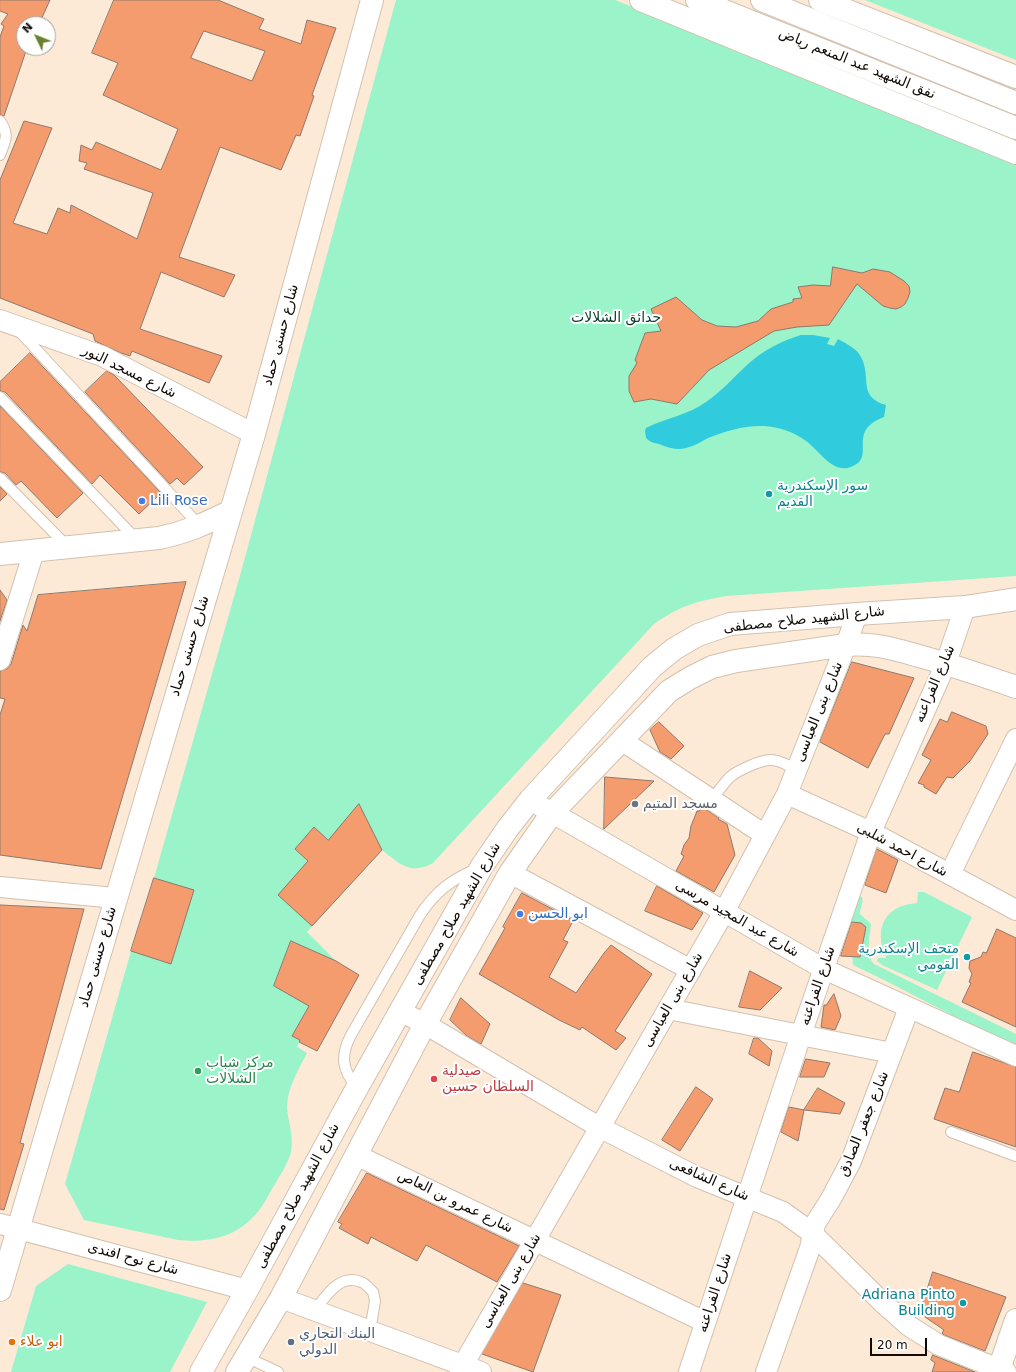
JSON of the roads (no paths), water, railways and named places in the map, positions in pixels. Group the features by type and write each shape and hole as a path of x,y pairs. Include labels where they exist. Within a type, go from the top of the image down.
{"main road":[{"name":"شارع حسنى حماد","path":"0,1290 9,1227 115,898 254,434 372,0"},
{"path":"641,0 1016,153"},
{"name":"نفق الشهيد عبد المنعم رياض","path":"698,0 1016,128"},
{"name":"نفق الشهيد عبد المنعم رياض","path":"762,0 1016,103"},
{"path":"820,0 1016,77"},
{"path":"0,554 138,541 173,535 200,526 231,511"},
{"name":"شارع الشهيد صلاح مصطفى","path":"201,1372 357,1088 482,866 508,828 530,800 652,667 674,649 698,635 730,624 965,607 1016,599"},
{"name":"شارع الشهيد صلاح مصطفى","path":"242,1365 281,1298 424,1024 510,873 552,813 669,691 712,667 736,661 846,645 863,644 881,645 946,663 1016,687"},
{"path":"247,1290 281,1298"},
{"path":"1001,1371 1016,1320"}],"street":[{"name":"شارع مسجد النور","path":"7,322 102,356 254,434"},
{"path":"0,660 34,551"},
{"name":"شارع الفراعنه","path":"689,1372 801,1035 871,832 946,663 965,607"},
{"name":"شارع بنى العباسى","path":"461,1369 724,912 787,794 857,614"},
{"path":"950,874 1016,738"},
{"path":"622,740 765,834"},
{"name":"شارع احمد شلبى","path":"787,794 871,832 1016,910"},
{"name":"شارع عبد المجيد مرسى","path":"530,800 824,969 1016,1056"},
{"path":"510,873 691,970"},
{"path":"0,887 115,898"},
{"name":"شارع جعفر الصادق","path":"766,1372 810,1248 815,1224 851,1162 909,1008"},
{"path":"668,1009 892,1053"},
{"name":"شارع الشافعى","path":"400,1011 600,1127 697,1177 783,1212 812,1233 882,1302 909,1326 940,1345 1001,1371"},
{"name":"شارع عمرو بن العاص","path":"356,1155 705,1322"},
{"name":"شارع نوح افندى","path":"9,1227 247,1290"},
{"path":"281,1298 370,1331 461,1369 481,1372"}],"lane":[{"path":"0,121 5,128 6,136 0,155"},
{"path":"7,322 200,526"},
{"path":"0,397 138,541"},
{"path":"0,478 69,547"},
{"path":"712,799 730,777 737,772 761,762 770,760 780,761 796,770"},
{"path":"357,1088 348,1076 345,1067 344,1056 346,1045 351,1035 429,901 441,889 455,879 482,866"},
{"path":"951,1132 1016,1156"},
{"path":"315,1310 334,1287 348,1279 362,1282 373,1292 375,1301 370,1331"},
{"path":"242,1365 278,1372"}],"water":[{"path":"801,335 813,335 830,338 827,344 834,346 838,339 855,350 862,359 868,392 877,402 886,405 884,417 872,423 865,431 863,439 863,453 857,464 851,467 838,467 826,460 811,445 796,435 786,430 770,427 750,426 735,429 680,449 670,448 654,443 646,438 646,428 684,413 706,402 717,394 759,355 779,343"}],"place":[{"name":"سور الإسكندرية القديم","path":"769,494"},
{"name":"Lili Rose","path":"142,501"},
{"name":"مسجد المتيم","path":"635,804"},
{"name":"ابو الحسن","path":"520,914"},
{"name":"متحف الإسكندرية القومي","path":"967,957"},
{"name":"مركز شباب الشلالات","path":"198,1071"},
{"name":"صيدلية السلطان حسين","path":"434,1079"},
{"name":"Adriana Pinto Building","path":"963,1303"},
{"name":"ابو علاء","path":"12,1342"},
{"name":"البنك التجاري الدولي","path":"291,1342"}],"park label":[{"name":"حدائق الشلالات","path":"616,318"}]}
